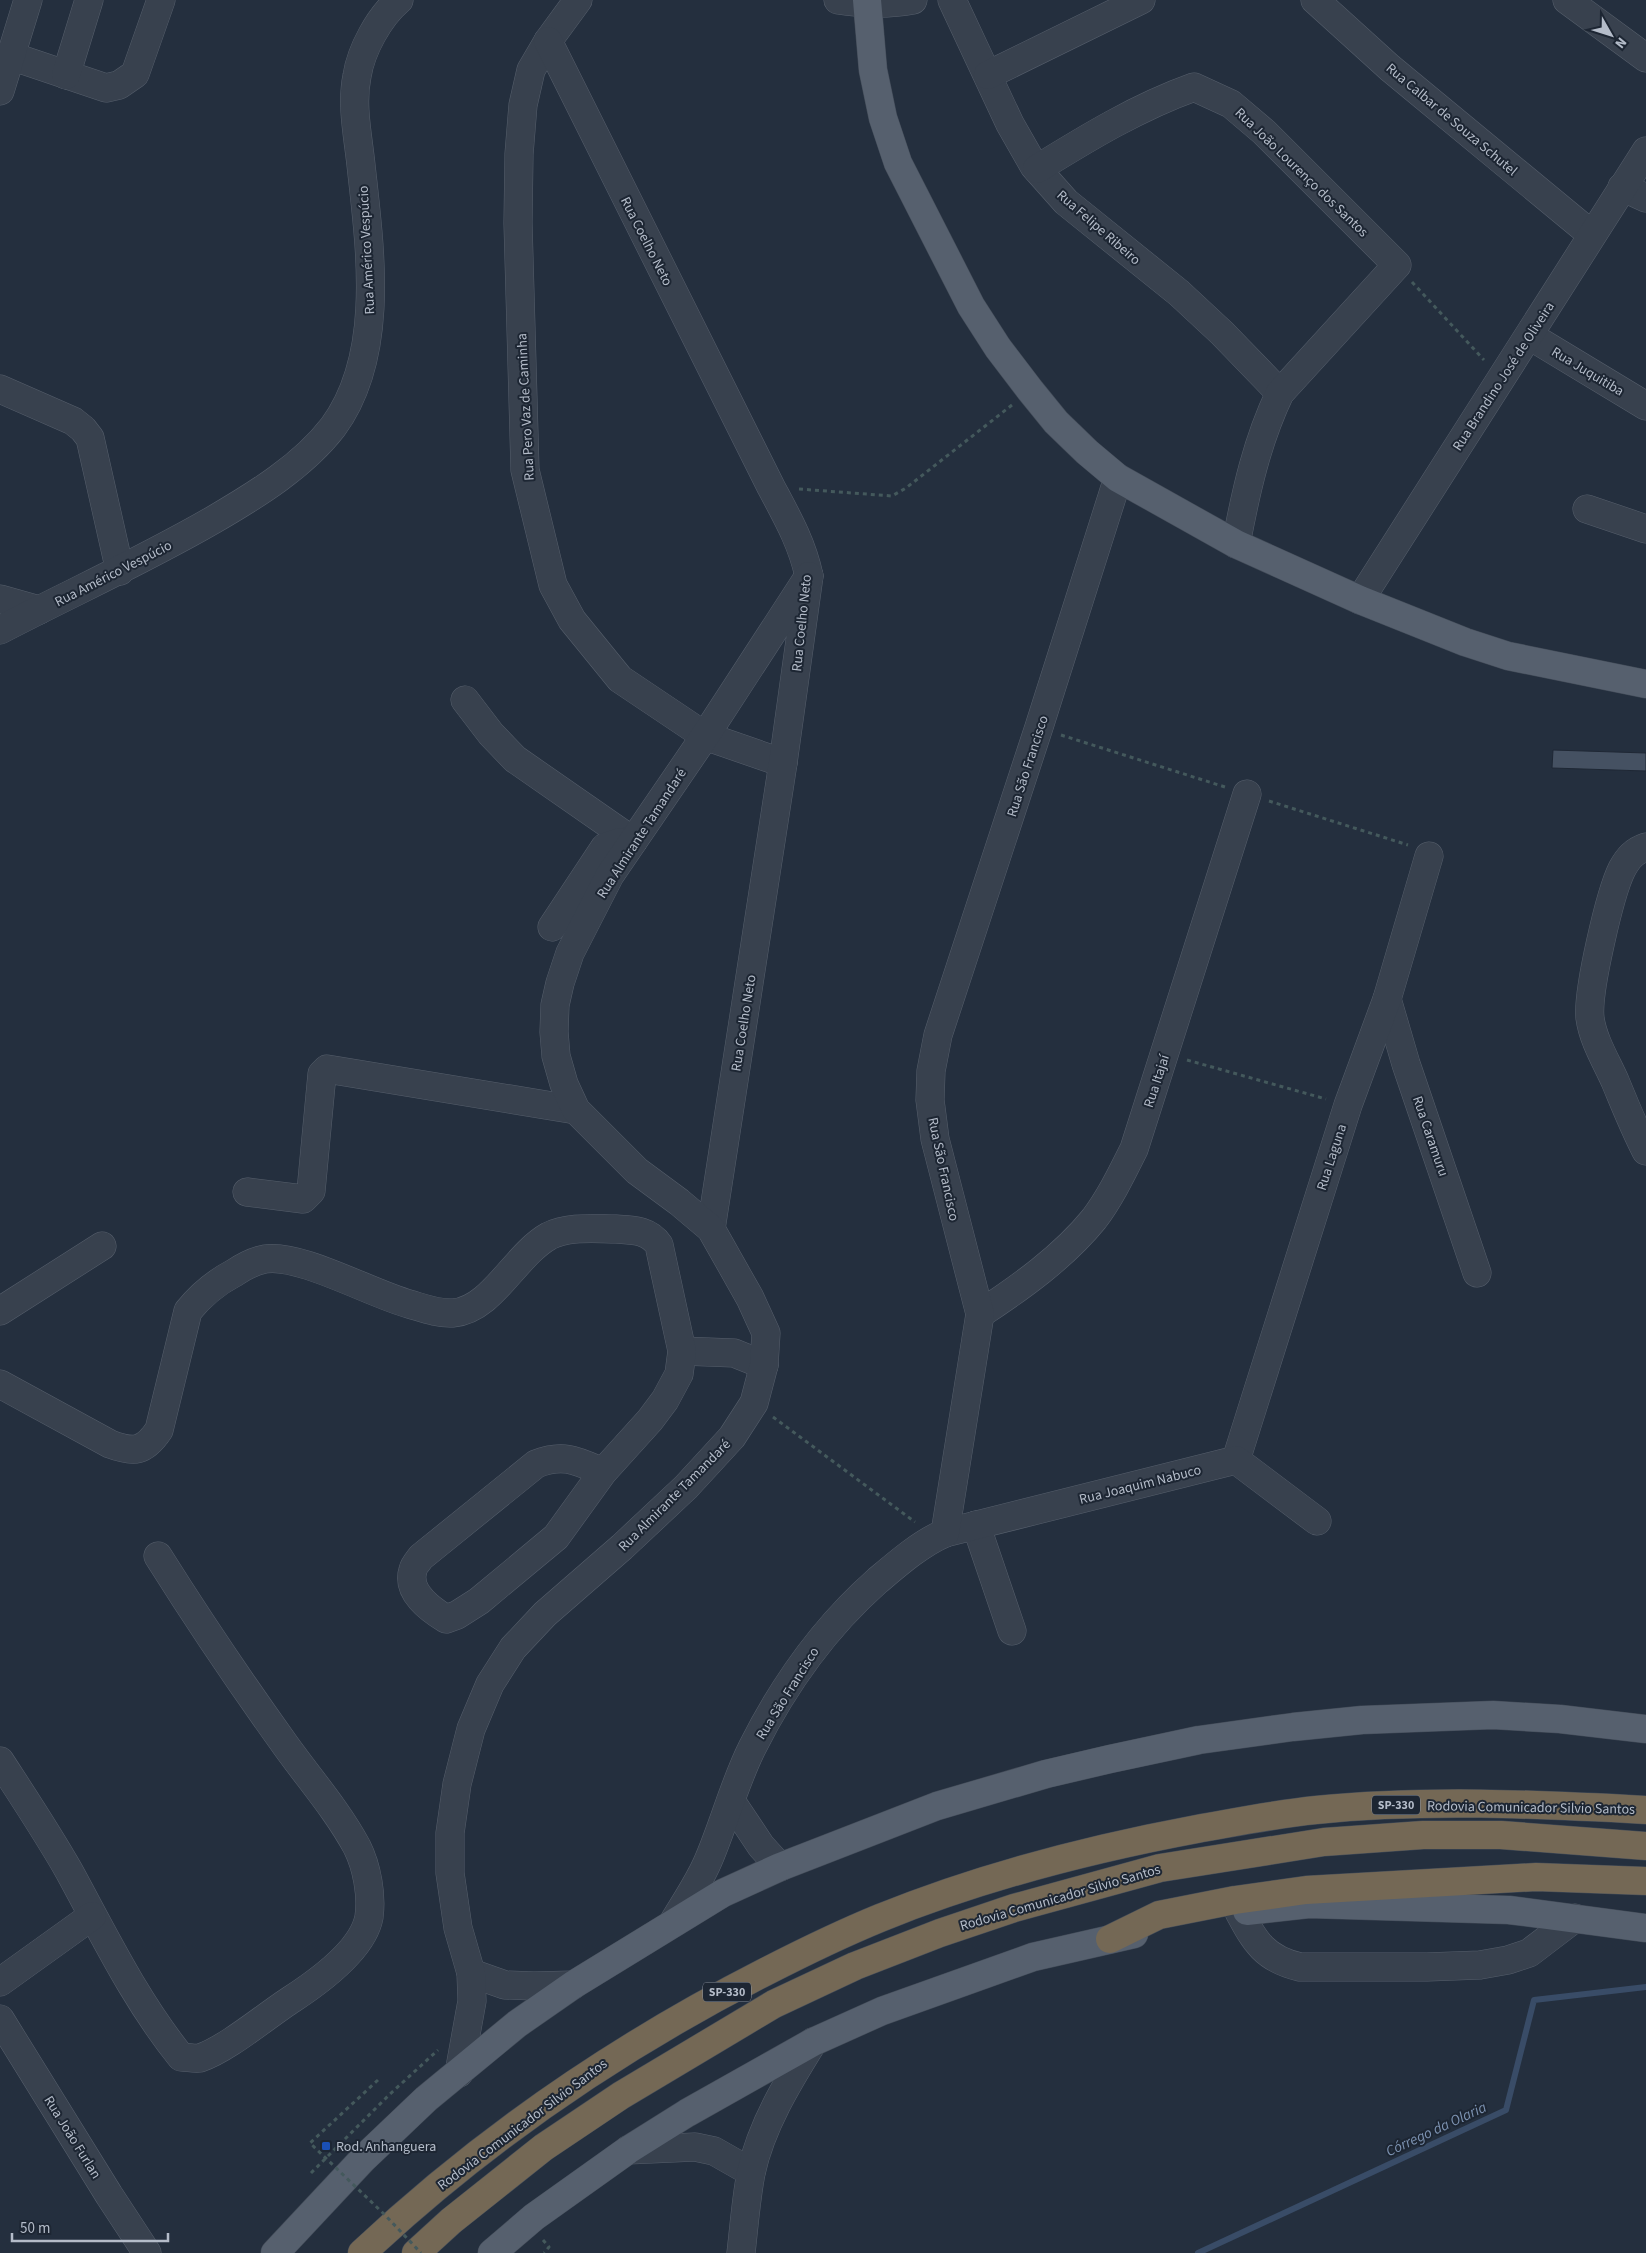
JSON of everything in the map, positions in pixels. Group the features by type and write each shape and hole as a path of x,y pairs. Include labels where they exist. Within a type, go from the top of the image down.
{"highway":[{"name":"Rodovia Comunicador Silvio Santos","path":"362,2253 400,2218 465,2164 610,2059 706,2002 879,1918 990,1880 1148,1838 1315,1810 1418,1804 1541,1804 1646,1810"},
{"name":"Rodovia Comunicador Silvio Santos","path":"416,2253 451,2221 544,2148 620,2096 774,2004 855,1966 940,1933 1014,1908 1160,1868 1324,1842 1423,1835 1491,1835 1646,1846"},
{"path":"1110,1939 1159,1915 1235,1900 1306,1890 1536,1877 1646,1881"}],"main road":[{"path":"867,2 875,80 883,118 898,163 971,306 998,348 1056,422 1118,478 1236,544 1360,600 1465,642 1508,656 1646,684"},
{"path":"275,2253 363,2159 426,2099 517,2024 573,1984 723,1893 780,1867 937,1806 1046,1774 1199,1740 1303,1726 1426,1716 1493,1715 1560,1719 1646,1729"},
{"path":"492,2253 534,2217 628,2150 687,2113 813,2042 882,2011 1033,1957 1239,1912 1309,1904 1509,1910 1646,1928"}],"street":[{"path":"0,91 28,0"},
{"path":"66,75 89,0"},
{"path":"11,56 106,88 119,85 135,74 161,0"},
{"name":"Rua Américo Vespúcio","path":"0,630 120,571 245,501 297,463 332,427 354,390 365,350 371,314 364,189 356,114 357,76 368,42 389,8 399,0"},
{"name":"Rua Pero Vaz de Caminha","path":"578,0 548,41 531,70 523,105 519,154 518,223 525,470 552,585 572,620 592,647 620,679 705,736 783,764"},
{"path":"838,0 896,3 913,0"},
{"name":"Rua Felipe Ribeiro","path":"952,0 1010,124 1037,169 1066,202 1179,293 1215,326 1280,393"},
{"path":"988,75 1141,0"},
{"name":"Rua Calbar de Souza Schutel","path":"1315,0 1390,68 1591,234"},
{"path":"1568,0 1646,58"},
{"name":"Rua Coelho Neto","path":"548,41 771,487 797,534 805,555 809,576 783,764 712,1229"},
{"name":"Rua João Lourenço dos Santos","path":"1037,169 1098,132 1164,98 1194,87 1232,104 1264,132 1397,265"},
{"name":"Rua Brandino José de Oliveira","path":"1360,600 1530,336 1591,234 1634,192 1646,151"},
{"path":"1236,544 1256,452 1268,418 1280,393 1397,265"},
{"name":"Rua Juquitiba","path":"1530,336 1646,406"},
{"path":"0,389 61,415 83,429 90,438 120,571"},
{"name":"Rua São Francisco","path":"674,1921 708,1863 752,1748 792,1680 820,1640 854,1601 888,1571 940,1535 980,1314 935,1139 930,1100 931,1071 938,1034 1118,478"},
{"path":"1587,509 1646,529"},
{"name":"Rua Almirante Tamandaré","path":"459,2073 472,2001 471,1973 458,1928 450,1873 450,1833 457,1784 471,1729 490,1684 513,1648 544,1614 622,1547 686,1487 732,1437 754,1403 764,1365 766,1333 750,1298 712,1229 637,1171 576,1110 564,1084 556,1056 554,1032 555,1005 570,953 610,875 705,736 809,576"},
{"path":"0,599 39,610"},
{"path":"464,700 491,734 515,759 632,841"},
{"name":"Rua Itajaí","path":"980,1314 1020,1287 1064,1250 1093,1219 1114,1189 1134,1149 1247,794"},
{"path":"552,927 605,847 632,841"},
{"path":"1646,847 1638,850 1629,858 1621,871 1615,889 1591,990 1590,1017 1597,1040 1635,1131 1646,1151"},
{"name":"Rua Laguna","path":"1236,1460 1348,1105 1387,999 1429,856"},
{"name":"Rua Caramuru","path":"1387,999 1406,1064 1477,1274"},
{"path":"1365,1059 1406,1064"},
{"path":"247,1192 303,1199 311,1191 322,1074 327,1069 576,1110"},
{"path":"0,1384 110,1444 127,1450 140,1449 152,1441 159,1430 188,1311 200,1297 220,1280 245,1266 265,1259 283,1259 335,1276 399,1302 432,1311 453,1313 471,1309 484,1300 534,1246 550,1236 566,1230 587,1229 644,1232 654,1238 659,1245 682,1351 679,1374 665,1400 650,1420 603,1472 556,1537 533,1558 457,1615 446,1619 425,1604 415,1592 412,1582 413,1569 422,1557 536,1464 552,1458 565,1458 603,1472"},
{"path":"0,1310 102,1246"},
{"path":"682,1351 734,1353 764,1365"},
{"path":"1236,1460 1317,1521"},
{"name":"Rua Joaquim Nabuco","path":"940,1535 1236,1460"},
{"path":"976,1525 1012,1631"},
{"path":"0,1762 64,1864 144,2006 181,2057 198,2058 218,2049 310,1987 341,1961 360,1938 369,1918 366,1871 357,1848 331,1806 282,1740 195,1615 158,1556"},
{"path":"731,1801 761,1846 780,1867"},
{"path":"1239,1912 1253,1938 1267,1954 1284,1963 1300,1967 1480,1965 1508,1960 1529,1953 1575,1918"},
{"path":"0,1982 92,1916"},
{"path":"471,1973 505,1985 573,1984"},
{"name":"Rua João Furlan","path":"0,2019 147,2253"},
{"path":"740,2253 751,2172 777,2105 813,2042"},
{"path":"628,2150 695,2147 714,2151 751,2172"}],"path":[{"path":"1397,265 1502,379"},
{"path":"771,487 892,496 906,488 1030,390"},
{"path":"1165,1054 1348,1105"},
{"path":"754,1403 940,1535"},
{"path":"311,2173 390,2094 439,2049"},
{"path":"378,2080 310,2143 385,2215 421,2253"},
{"path":"537,2247 543,2240 549,2248 544,2253"}],"building":[{"path":"1553,750 1646,753 1646,771 1552,768"}],"waterway":[{"name":"Córrego da Olaria","path":"1198,2253 1506,2110 1534,2000 1646,1987"}],"place":[{"name":"Rod. Anhanguera","path":"326,2146"}]}
